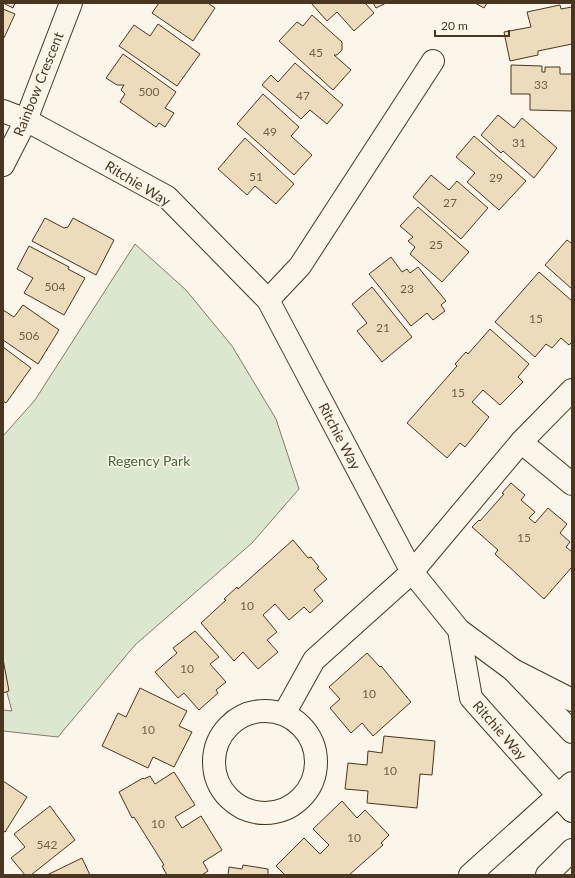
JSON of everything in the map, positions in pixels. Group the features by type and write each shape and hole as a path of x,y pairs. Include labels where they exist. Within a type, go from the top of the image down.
{"street":[{"name":"Rainbow Crescent","path":"3,165 26,120 71,3"},
{"path":"268,300 300,266 433,61"},
{"name":"Ritchie Way","path":"3,111 26,120 167,197 268,300 412,572 460,630 513,670 572,732"},
{"path":"284,714 314,660 412,572 521,442 572,390"},
{"path":"521,442 572,484"},
{"name":"Ritchie Way","path":"460,630 471,698 567,797"},
{"path":"513,670 572,700"},
{"path":"268,710 284,714 299,723 310,736 316,753 317,770 311,787 300,801 279,811 267,814 251,812 236,804 224,793 215,773 214,762 216,746 224,731 232,723 251,712 268,710"},
{"path":"470,875 567,797"},
{"path":"547,875 572,850"}],"green space":[{"name":"Regency Park","path":"135,244 186,290 232,346 276,419 299,489 252,543 135,645 58,737 3,731 3,710 12,711 3,678 3,436 35,400"}],"building":[{"path":"3,3 15,3 13,8"},
{"path":"159,3 208,3 215,8 193,41 152,13"},
{"path":"311,3 365,3 374,13 354,31 337,12 327,21"},
{"path":"373,3 386,3 376,8"},
{"path":"475,3 487,3 484,8"},
{"path":"560,5 561,9 572,7 572,44 538,51 538,55 510,61 504,32 531,27 527,12"},
{"path":"3,9 15,14 4,38 3,38"},
{"path":"312,15 342,42 342,50 337,55 334,55 351,70 333,90 279,41 297,22 303,26"},
{"path":"158,24 200,54 177,86 119,46 134,25 150,36"},
{"path":"123,54 176,92 165,108 174,113 165,127 159,123 156,127 120,102 125,94 121,90 124,85 117,85 106,78"},
{"path":"295,63 343,105 327,124 310,110 301,119 262,85 271,75 278,82"},
{"path":"511,65 542,66 542,72 545,72 545,67 560,67 560,74 572,74 572,111 530,110 530,94 511,94"},
{"path":"263,94 299,127 291,136 312,155 294,175 237,124"},
{"path":"498,115 514,128 522,118 557,148 534,178 503,151 501,153 481,135"},
{"path":"474,136 526,181 499,210 467,182 475,173 456,157"},
{"path":"245,138 294,184 276,204 255,186 247,195 218,169"},
{"path":"431,175 449,190 457,181 488,208 461,239 413,197"},
{"path":"418,207 469,252 442,282 410,254 415,247 408,241 413,237 400,226"},
{"path":"45,218 64,228 68,227 73,218 114,240 96,275 32,241"},
{"path":"567,240 571,243 572,241 572,289 545,265"},
{"path":"29,246 69,267 68,269 85,278 64,315 24,293 33,278 17,269"},
{"path":"391,257 402,272 407,269 410,273 418,267 446,301 441,305 445,311 433,320 427,313 411,326 369,274"},
{"path":"539,272 572,301 572,342 569,345 561,338 552,348 546,344 535,357 495,322"},
{"path":"372,287 412,337 382,362 357,331 367,323 352,304"},
{"path":"23,305 59,330 38,364 3,340 3,310 14,317"},
{"path":"490,329 529,364 518,377 523,382 500,405 483,390 472,402 489,417 465,447 460,443 447,458 407,423 457,366 455,364 466,352 468,354"},
{"path":"3,347 31,368 6,403 3,401"},
{"path":"511,483 525,495 521,500 535,512 529,518 535,523 548,508 567,524 560,533 570,542 566,547 572,552 572,567 544,599 495,554 498,550 472,527 479,520 480,521 504,494 502,493"},
{"path":"293,540 308,558 311,557 319,567 317,568 327,579 314,590 323,601 310,613 304,607 289,620 275,604 263,615 277,632 267,640 278,652 258,669 243,652 234,661 201,623 226,600 224,599 237,587 238,589"},
{"path":"195,631 219,657 210,664 226,682 216,690 218,693 199,710 184,693 178,698 155,672 177,653 173,648"},
{"path":"367,653 380,667 381,666 411,702 373,736 362,723 351,733 330,708 340,699 329,687"},
{"path":"3,659 9,691 3,693"},
{"path":"140,688 187,711 179,726 192,732 174,767 153,757 148,768 102,746 118,713 126,717"},
{"path":"384,736 435,741 432,775 420,774 417,808 367,803 368,791 345,789 348,763 367,765 368,751 382,753"},
{"path":"174,772 195,805 175,817 182,828 201,816 222,850 203,862 208,871 202,875 167,875 162,866 164,865 134,817 132,818 119,792 143,778 144,779 150,776 155,784"},
{"path":"3,781 27,797 5,832 3,831"},
{"path":"342,801 357,818 365,810 389,835 381,843 383,845 349,875 285,875 276,866 304,838 320,854 329,845 313,829"},
{"path":"50,806 75,840 31,875 25,875 11,858 25,847 14,834"},
{"path":"82,858 90,875 47,875"},
{"path":"243,865 268,869 268,875 228,875 229,867 242,869"}]}
